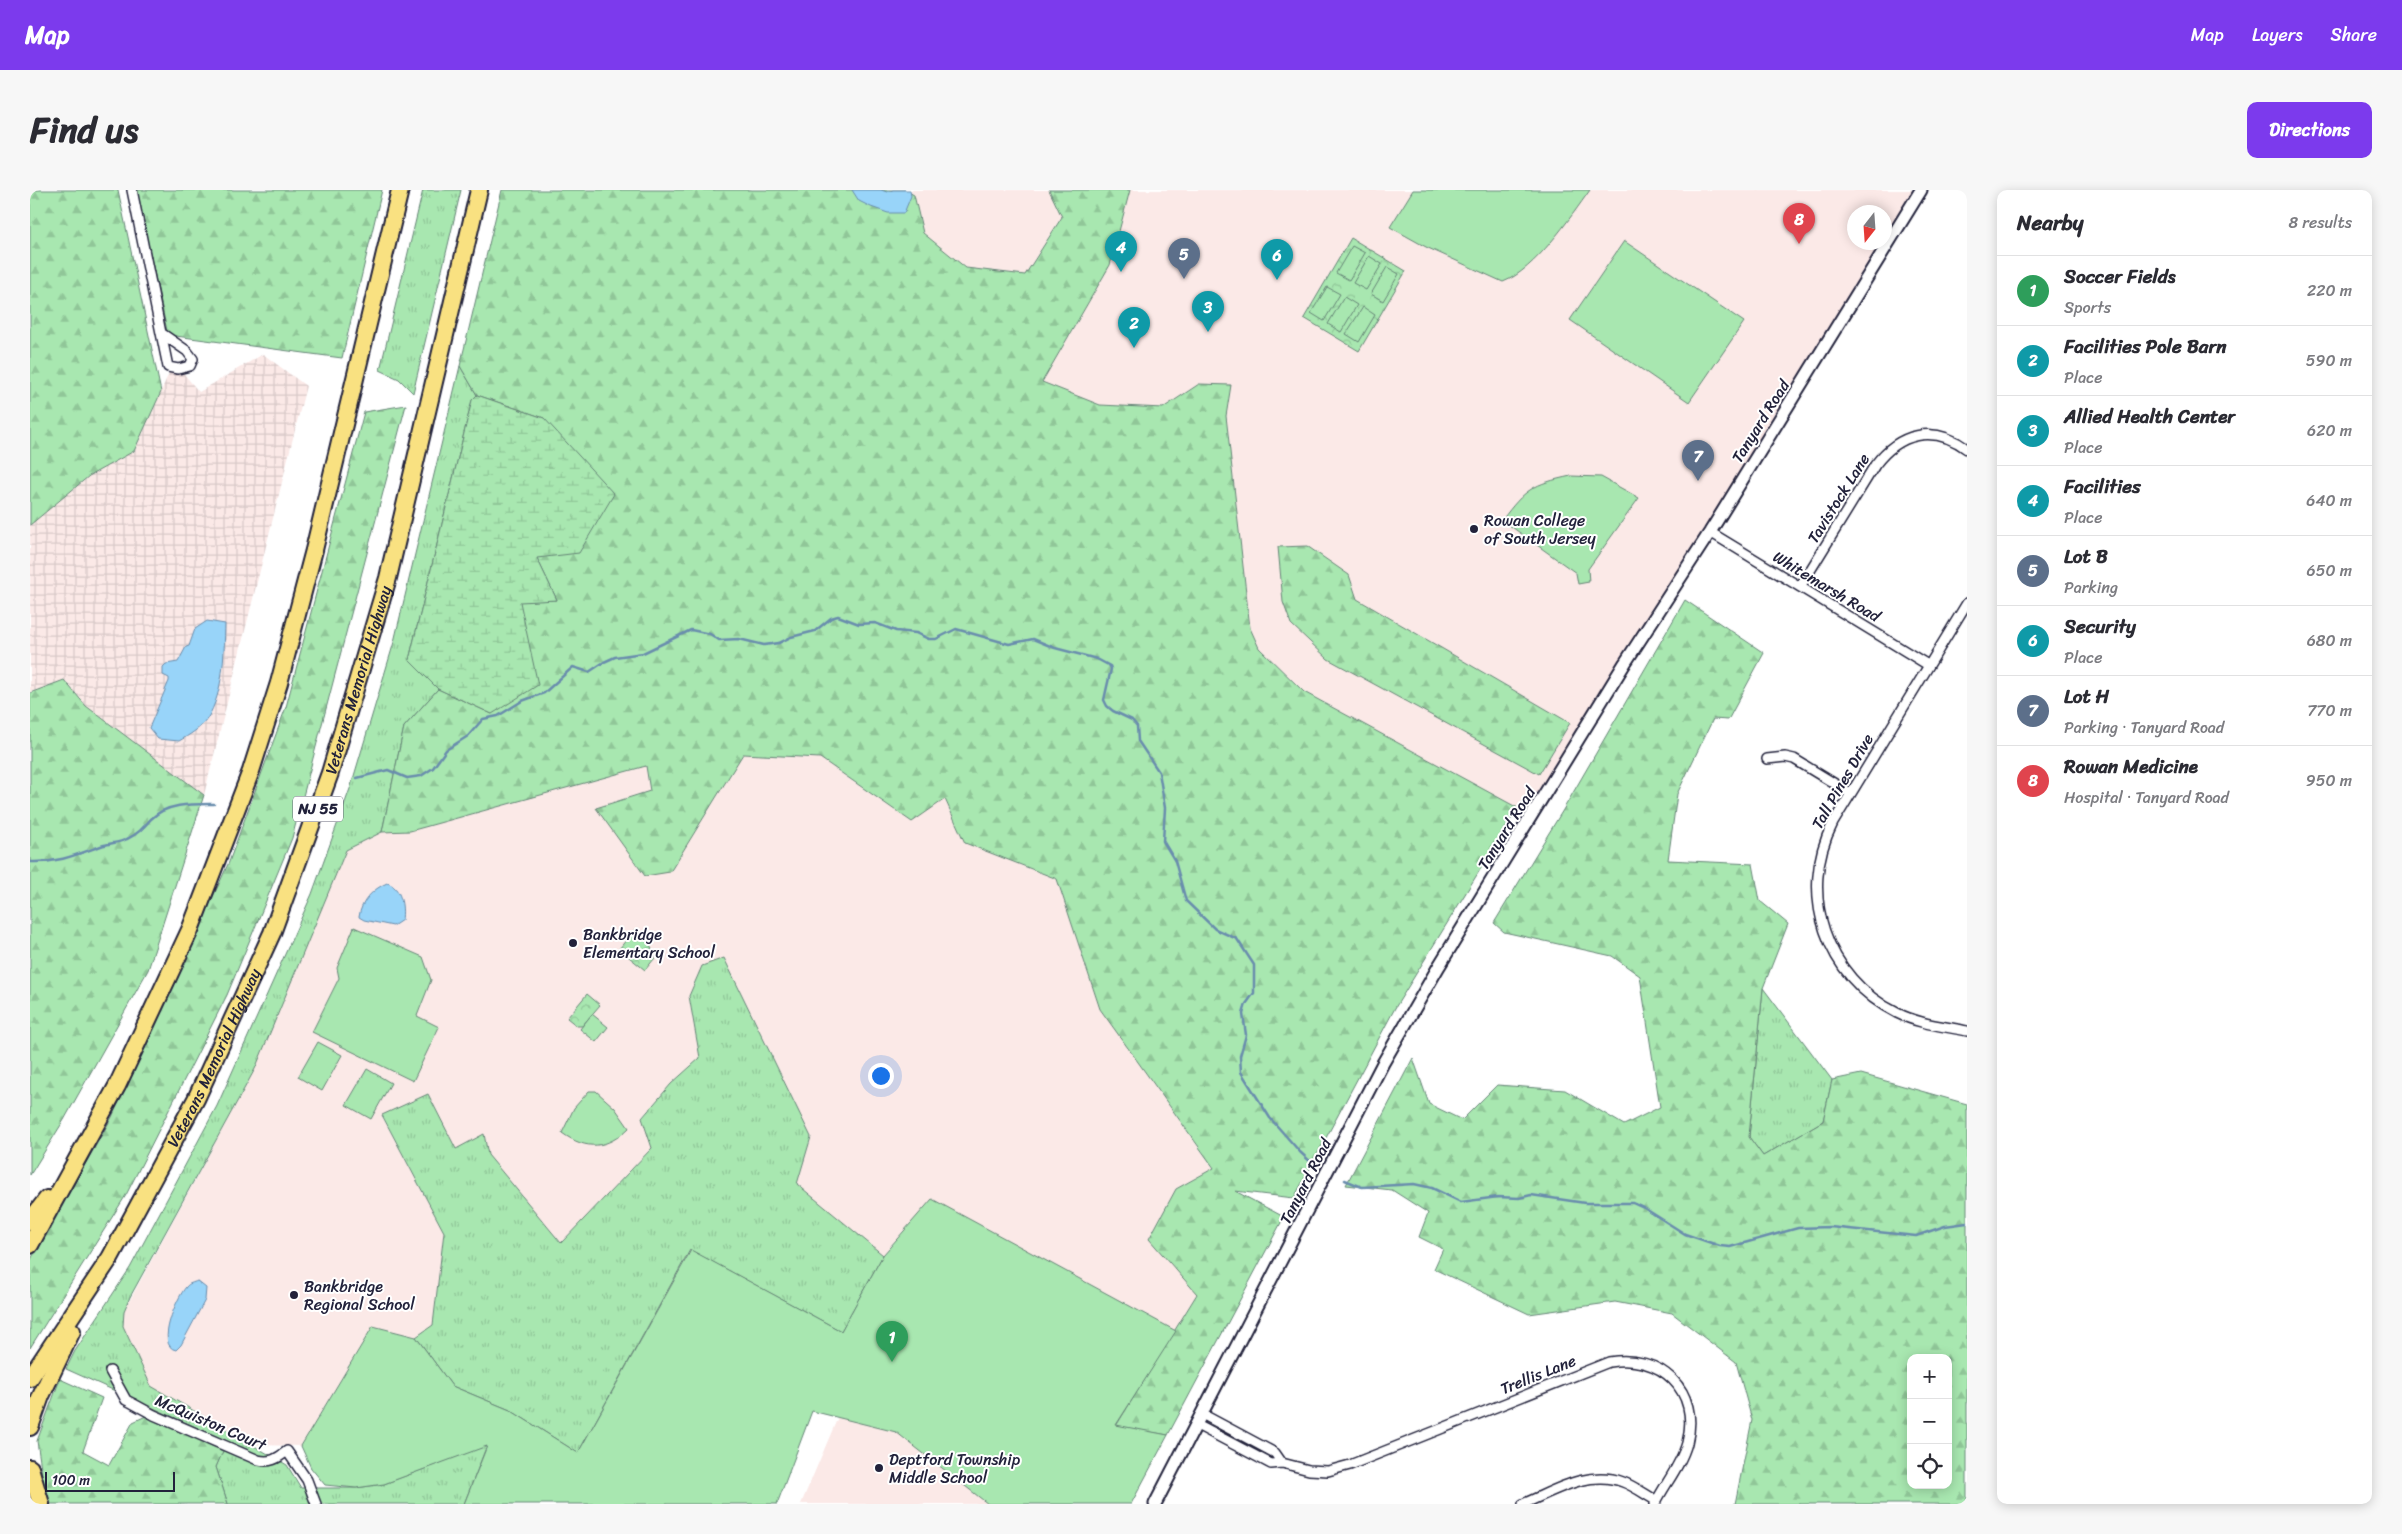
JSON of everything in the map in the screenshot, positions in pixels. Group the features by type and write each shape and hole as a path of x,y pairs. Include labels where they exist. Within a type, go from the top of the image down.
{"highway":[{"path":"30,1245 117,1086 170,975 251,771 279,683 314,550 400,190"},
{"name":"Veterans Memorial Highway","path":"30,1378 110,1258 196,1099 272,933 320,803 388,578 479,190"},
{"path":"30,1220 56,1186 66,1180"},
{"path":"30,1427 40,1396 82,1313 82,1301"},
{"path":"30,1468 41,1504"}],"street":[{"path":"132,190 161,333"},
{"name":"Tanyard Road","path":"1155,1504 1388,1055 1444,958 1921,190"},
{"name":"Tavistock Lane","path":"1800,587 1875,465 1889,449 1909,437 1926,435 1945,437 1967,450"},
{"name":"Whitemarsh Road","path":"1710,532 1928,665"},
{"name":"Tall Pines Drive","path":"1967,603 1850,793 1822,849 1818,871 1820,914 1832,948 1853,980 1881,1004 1912,1019 1967,1030"},
{"path":"1768,759 1785,756 1850,793"},
{"name":"Trellis Lane","path":"1196,1425 1271,1464 1282,1463 1309,1470 1328,1471 1350,1465 1609,1362 1627,1359 1657,1366 1677,1383 1687,1406 1690,1423 1686,1443 1656,1502"},
{"name":"McQuiston Court","path":"110,1371 126,1400 154,1415 258,1460 273,1461 287,1452 307,1480 316,1504"},
{"name":"Trellis Lane","path":"1202,1414 1275,1453 1282,1463"},
{"path":"1523,1504 1584,1478 1602,1477 1622,1482 1656,1502"}],"shaded area":[{"path":"817,190 1049,190 1062,217 1025,275 966,268 923,233"},
{"name":"Rowan College of South Jersey","path":"1130,190 1919,190 1892,234 1892,205 1847,205 1847,250 1882,250 1532,817 1304,692 1259,648 1250,628 1226,416 1230,385 1199,384 1164,408 1100,405 1041,382 1110,265"},
{"path":"263,354 306,386 204,795 86,706 64,680 30,693 30,525 89,476 134,451 174,362 199,392"},
{"path":"743,754 820,758 912,822 945,799 965,843 1057,879 1100,1009 1214,1169 1176,1189 1197,1294 1176,1331 932,1200 883,1255 797,1184 811,1137 724,958 689,996 700,1058 671,1084 642,1117 652,1148 561,1243 488,1155 456,1150 382,1116 444,1232 433,1325 416,1337 373,1326 301,1446 255,1445 151,1386 123,1327 124,1311 255,1069 346,850 382,832 410,831 647,766 650,791 597,808 670,872"},
{"name":"Deptford Township Middle School","path":"838,1417 896,1432 988,1504 801,1504"}],"green space":[{"path":"30,190 118,190 161,392 134,451 89,476 30,525"},
{"path":"136,190 382,190 342,358 168,335"},
{"path":"423,190 461,190 413,393 399,379 380,370"},
{"path":"502,190 905,190 914,195 923,233 966,268 1025,275 1062,217 1049,190 1130,190 1110,265 1042,382 1100,405 1163,408 1199,384 1231,385 1226,416 1250,628 1259,648 1304,692 1518,808 1395,1008 1294,1198 1235,1191 1284,1217 1168,1435 1116,1426 1197,1294 1149,1239 1176,1189 1214,1168 1100,1009 1057,879 965,843 945,799 912,822 820,758 743,754 670,872 645,876 596,808 650,791 646,766 410,831 382,832 404,727 438,689 492,714 520,601 557,600 537,558 544,418 477,395 460,366"},
{"path":"1413,190 1590,190 1539,255 1515,276 1503,282 1426,247 1390,227"},
{"path":"1351,238 1406,271 1359,351 1304,318"},
{"path":"1624,241 1744,322 1689,402 1570,320"},
{"path":"1352,246 1365,253 1349,280 1336,273"},
{"path":"1369,256 1382,264 1366,290 1353,283"},
{"path":"1387,267 1399,274 1383,301 1371,294"},
{"path":"1327,287 1340,294 1324,321 1311,313"},
{"path":"1344,297 1357,305 1341,332 1328,324"},
{"path":"1363,307 1375,315 1359,342 1346,334"},
{"path":"460,366 477,395 472,400 409,660 438,689 404,727 382,832 346,850 255,1069 130,1297 124,1311 123,1326 151,1386 287,1465 301,1488 356,1488 384,1484 487,1445 464,1504 228,1504 216,1467 227,1441 66,1369 75,1351 130,1268 217,1106 312,894 351,786 394,642"},
{"path":"477,395 544,418 614,494 579,553 537,558 557,600 520,602 538,685 492,714 438,689 409,660 472,400"},
{"path":"406,405 292,838 227,995 126,1195 30,1348 30,1261 112,1117 229,862 286,707 364,412"},
{"path":"1571,476 1601,477 1639,498 1588,569 1589,582 1578,584 1576,573 1502,520 1517,501 1531,489 1547,482"},
{"path":"1307,546 1349,575 1357,599 1570,723 1539,774 1328,659 1291,624 1283,602 1278,547"},
{"path":"1685,600 1764,653 1728,720 1713,719 1677,794 1668,860 1753,864 1760,901 1788,924 1763,988 1749,1137 1763,1156 1823,1121 1832,1080 1861,1074 1967,1104 1967,1504 1735,1504 1752,1420 1736,1362 1672,1313 1615,1302 1529,1314 1434,1269 1443,1249 1419,1237 1428,1213 1392,1190 1346,1185 1413,1058 1429,1104 1462,1120 1497,1085 1565,1090 1624,1125 1660,1107 1640,976 1612,956 1504,932 1494,923 1563,810"},
{"path":"64,680 86,706 204,795 148,970 64,1120 30,1175 30,693"},
{"path":"354,927 423,957 431,980 417,1016 439,1027 413,1081 312,1032 339,978 337,968"},
{"path":"635,929 648,942 655,958 645,970 619,949"},
{"path":"724,958 811,1137 797,1184 883,1255 841,1331 690,1250 578,1453 510,1410 452,1386 416,1337 433,1325 444,1232 382,1115 428,1094 456,1149 484,1134 488,1155 561,1243 652,1148 642,1118 671,1084 700,1058 689,996 702,966"},
{"path":"1763,988 1832,1080 1823,1121 1763,1156 1749,1137"},
{"path":"587,994 600,1005 582,1026 577,1026 567,1018"},
{"path":"592,1014 608,1027 596,1042 580,1029"},
{"path":"318,1042 342,1055 322,1091 298,1077"},
{"path":"367,1069 391,1083 371,1119 346,1105"},
{"path":"589,1091 596,1091 615,1108 629,1128 605,1144 588,1145 580,1143 562,1133 574,1108"},
{"path":"932,1199 1176,1331 1116,1425 1168,1435 1131,1504 988,1504 896,1432 812,1411 777,1504 464,1504 487,1446 384,1484 356,1488 325,1485 311,1468 301,1446 373,1326 416,1337 452,1386 510,1410 578,1453 691,1250 841,1331 883,1255"},
{"path":"60,1379 102,1398 83,1451 109,1465 133,1422 146,1416 223,1451 216,1467 228,1504 50,1504 44,1488 37,1441"}],"water":[{"path":"852,190 881,190 887,192 910,190 911,196 904,213 888,213 859,201"},
{"path":"207,621 225,624 222,673 213,708 201,726 179,741 158,739 149,728 169,681 169,678 163,675 163,667 166,664 178,662 186,647 189,646 195,629"},
{"path":"387,883 396,888 400,898 402,920 393,926 364,920 359,917 362,906 368,896"},
{"path":"197,1281 206,1288 205,1300 181,1345 176,1350 170,1347 167,1340 173,1310 186,1287"}],"waterway":[{"path":"357,778 388,770 407,778 421,776 433,768 446,750 468,736 483,719 498,716 522,701 544,693 573,667 589,672 615,657 643,653 691,630 710,634 719,640 739,639 764,645 779,643 791,637 815,631 831,618 838,616 859,624 875,623 896,631 916,633 929,639 936,639 956,629 1009,644 1033,639 1055,648 1097,659 1110,666 1111,669 1104,700 1107,706 1132,720 1137,726 1138,741 1159,772 1165,808 1163,841 1175,861 1186,901 1215,929 1237,939 1254,965 1254,993 1246,1004 1243,1014 1246,1035 1240,1056 1241,1072 1270,1118 1313,1164"},
{"path":"30,862 58,860 124,840 138,833 157,814 172,807 214,804"},
{"path":"1345,1180 1362,1187 1414,1184 1432,1188 1461,1202 1498,1197 1519,1198 1531,1195 1585,1203 1633,1203 1685,1234 1720,1246 1730,1247 1798,1228 1830,1227 1916,1236 1945,1226 1967,1223"}],"place":[{"name":"Rowan Medicine","path":"1799,244"},
{"name":"Facilities","path":"1121,272"},
{"name":"Lot B","path":"1184,279"},
{"name":"Security","path":"1277,280"},
{"name":"Allied Health Center","path":"1208,332"},
{"name":"Facilities Pole Barn","path":"1134,348"},
{"name":"Lot H","path":"1698,481"},
{"name":"Rowan College of South Jersey","path":"1474,529"},
{"name":"Bankbridge Elementary School","path":"573,943"},
{"name":"Bankbridge Regional School","path":"294,1295"},
{"name":"Soccer Fields","path":"892,1362"},
{"name":"Deptford Township Middle School","path":"879,1468"}]}
